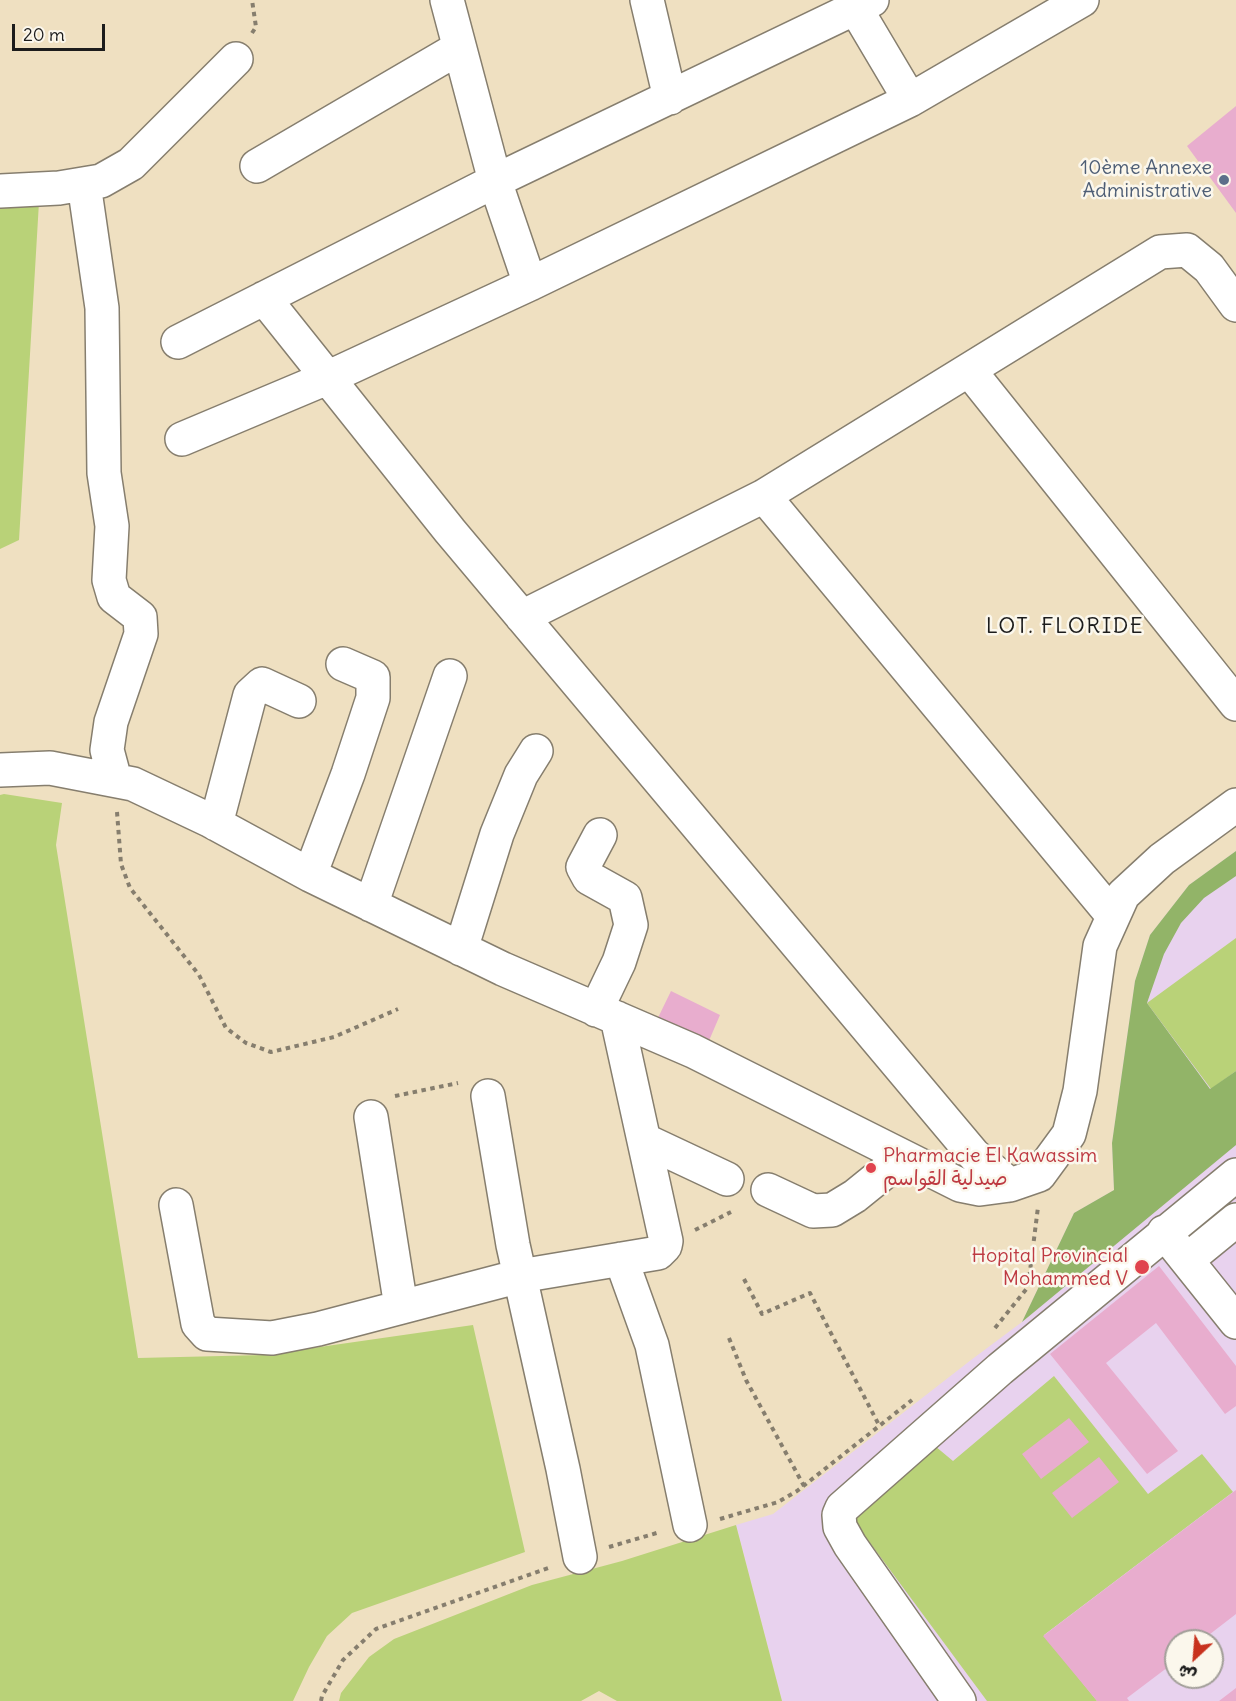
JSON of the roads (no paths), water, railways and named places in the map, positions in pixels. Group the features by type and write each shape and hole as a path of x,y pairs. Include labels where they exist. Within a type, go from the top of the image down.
{"street":[{"path":"447,0 495,181 530,284"},
{"path":"647,0 670,98"},
{"path":"182,439 327,378 530,284 910,100 1082,0"},
{"path":"178,342 495,181 864,4 910,100"},
{"path":"257,166 459,48"},
{"path":"0,191 59,188 101,181 131,164 236,59"},
{"path":"84,184 102,308 105,473 112,526 109,580 114,597 140,617 141,634 111,722 107,750 115,780"},
{"path":"522,617 764,496 1160,252 1187,250 1209,268 1236,305"},
{"path":"264,298 522,617 974,1155 1024,1180"},
{"path":"969,370 1236,704"},
{"path":"764,496 1113,916"},
{"path":"310,875 348,774 373,698 373,677 343,664"},
{"path":"370,905 413,776 450,676"},
{"path":"216,824 250,695 262,684 299,701"},
{"path":"461,949 497,834 521,776 537,751"},
{"path":"0,770 50,768 134,784 216,824 310,875 461,949 693,1051 854,1131 902,1158 960,1185 980,1189 1024,1180 1069,1134 1080,1091 1100,946 1123,895 1162,859 1236,805"},
{"path":"176,1205 198,1324 207,1334 272,1338 520,1276 658,1253 666,1246 666,1241 644,1140 607,1014 619,962 631,925 625,898 589,878 583,867 600,835"},
{"path":"488,1096 513,1245 563,1469 580,1557"},
{"path":"371,1117 400,1307"},
{"path":"644,1140 727,1179"},
{"path":"768,1190 813,1211 832,1210 855,1196 902,1158"},
{"path":"959,1701 850,1545 840,1527 839,1515 848,1501 991,1376 1236,1175"},
{"path":"1187,1260 1236,1220"},
{"path":"1164,1232 1236,1322"},
{"path":"621,1259 652,1345 690,1525"}],"place":[{"name":"10ème Annexe Administrative","path":"1224,180"},
{"name":"Pharmacie El Kawassim صيدلية القواسم","path":"871,1168"},
{"name":"Hopital Provincial Mohammed V","path":"1142,1267"}],"district":[{"name":"LOT. FLORIDE","path":"1065,627"}]}
